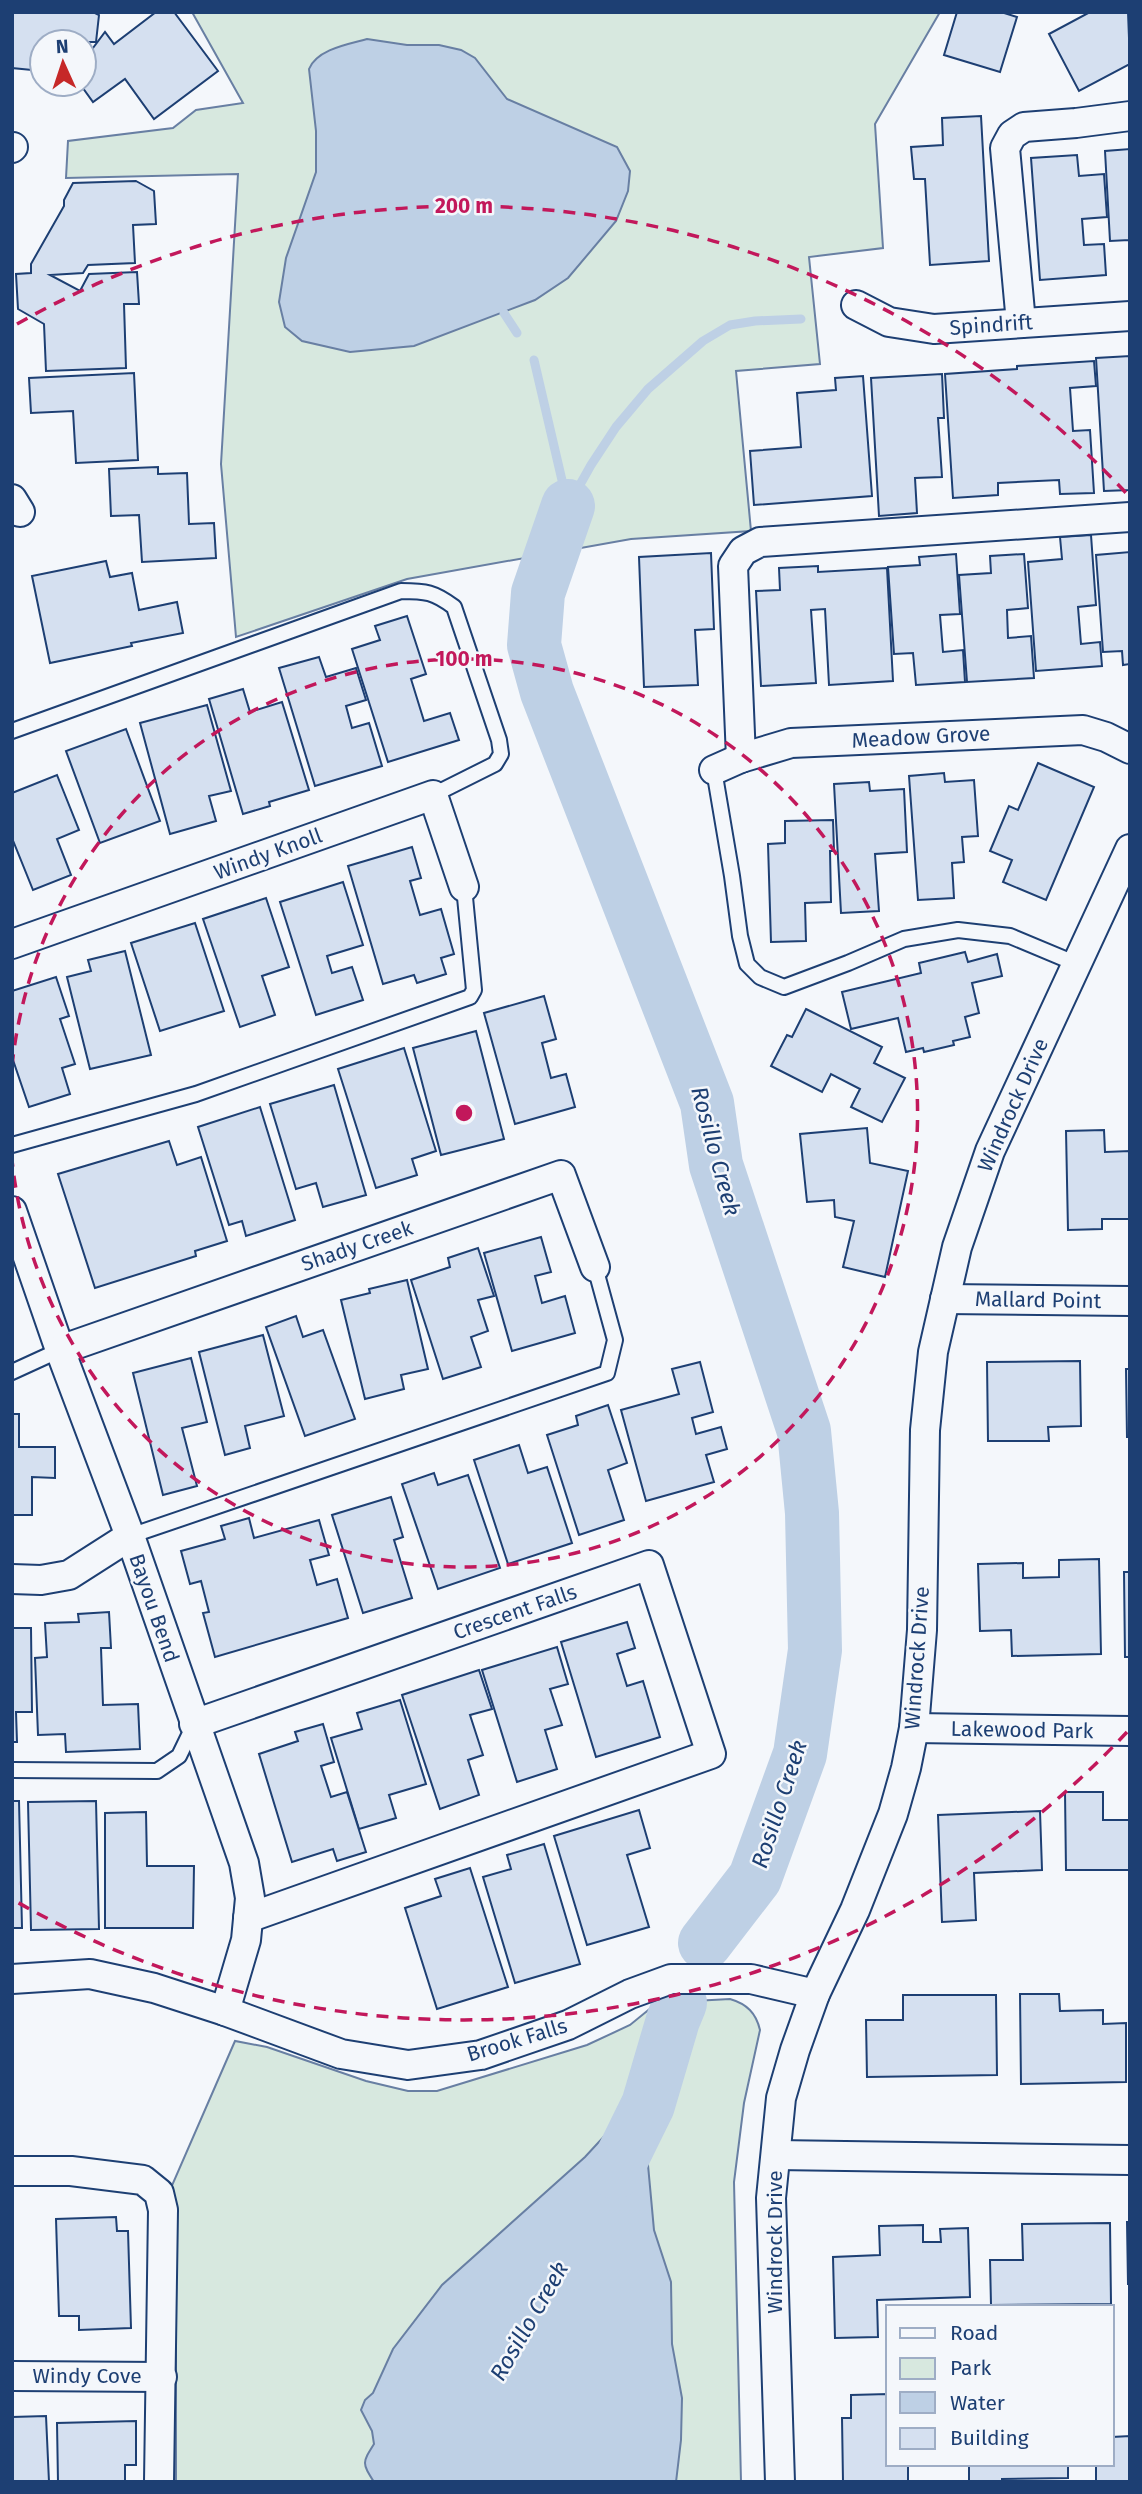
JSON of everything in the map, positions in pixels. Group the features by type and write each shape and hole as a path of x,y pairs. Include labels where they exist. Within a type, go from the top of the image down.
{"street":[{"path":"1021,323 1005,148 1012,135 1024,127 1130,116"},
{"name":"Spindrift","path":"856,305 889,322 934,329 1130,316"},
{"path":"741,758 733,566 743,551 760,542 1130,517"},
{"name":"Meadow Grove","path":"714,770 741,758 791,743 1083,730 1106,737 1130,749"},
{"path":"433,795 464,887"},
{"name":"Windy Knoll","path":"12,944 433,795"},
{"name":"Windrock Drive","path":"780,2482 771,2198 782,2098 795,2050 815,1994 855,1910 893,1814 906,1768 914,1728 922,1630 925,1430 933,1352 957,1247 990,1151 1127,863"},
{"name":"Shady Creek","path":"60,1350 561,1175 595,1267"},
{"name":"Bayou Bend","path":"12,1211 60,1350 130,1536 244,1863 250,1898 246,1940 225,2011"},
{"name":"Mallard Point","path":"945,1299 1130,1301"},
{"path":"12,1579 41,1580 69,1575 130,1536"},
{"name":"Crescent Falls","path":"194,1724 649,1565 711,1754 248,1918"},
{"name":"Lakewood Park","path":"914,1728 1130,1731"},
{"name":"Brook Falls","path":"12,1979 90,1975 154,1988 341,2054 408,2064 481,2055 568,2025 630,1994 671,1979 751,1979 815,1994"},
{"path":"776,2155 1130,2160"},
{"path":"12,2171 71,2171 143,2180 159,2193 163,2210 159,2482"},
{"name":"Windy Cove","path":"12,2375 162,2376"}],"lane":[{"path":"12,730 401,591 426,591 441,597 454,607 499,740 501,754 495,764 433,795"},
{"path":"714,770 740,936 747,964 760,978 784,987 904,939 958,930 1010,936 1077,964"},
{"path":"12,1145 196,1094 470,997 474,990 473,971 464,887"},
{"path":"130,1536 607,1373 615,1340 595,1267"},
{"path":"12,1371 60,1350"},
{"path":"12,1770 156,1771 179,1756 194,1724"}],"green space":[{"path":"192,12 940,12 875,124 883,248 809,257 820,364 736,371 751,531 631,539 407,579 236,637 221,464 238,174 66,178 68,141 173,128 196,110 243,103"},
{"path":"730,1999 750,2010 760,2030 744,2103 734,2182 741,2482 176,2482 176,2215 170,2190 235,2041 267,2047 366,2081 408,2091 437,2091 587,2045 630,2025 657,2003"}],"water":[{"path":"367,39 407,45 439,45 461,50 475,58 507,99 617,147 630,171 628,191 616,221 568,278 535,300 414,346 350,352 302,341 285,327 279,302 286,258 316,172 316,131 309,69 313,62 326,52"},
{"path":"633,2105 648,2105 657,2121 647,2154 654,2230 671,2282 672,2344 682,2398 676,2482 374,2482 365,2463 374,2444 372,2431 361,2410 365,2400 373,2393 393,2349 442,2285 585,2157"}],"building":[{"path":"12,12 93,12 99,15 98,28 28,28 28,70 12,68"},
{"path":"156,12 174,12 218,71 154,119 125,79 93,102 90,98 98,98 98,41 105,32 114,44"},
{"path":"957,12 1001,12 1017,17 1000,72 944,55"},
{"path":"1090,12 1128,12 1130,64 1079,91 1049,34"},
{"path":"981,116 989,261 930,265 925,179 914,179 911,147 943,145 942,118"},
{"path":"1130,149 1130,258 1129,240 1110,241 1105,151"},
{"path":"1077,155 1079,176 1104,174 1107,217 1082,219 1084,245 1104,244 1106,275 1040,280 1031,158"},
{"path":"136,181 154,191 156,224 133,225 135,263 88,265 83,273 50,275 80,291 89,274 137,272 139,304 124,304 126,368 46,371 44,324 18,309 16,274 31,273 31,264 64,206 64,200 73,183"},
{"path":"1130,356 1130,490 1104,491 1096,358"},
{"path":"1094,361 1096,386 1070,388 1073,431 1090,430 1094,493 1060,494 1059,480 998,483 998,495 953,498 945,374"},
{"path":"134,373 138,460 76,463 73,411 31,413 29,378"},
{"path":"942,374 944,418 938,418 942,477 915,478 917,513 879,516 871,378"},
{"path":"863,376 872,496 754,505 750,451 801,447 797,393 836,390 835,378"},
{"path":"158,467 158,474 187,473 189,524 214,523 216,558 142,562 139,515 111,516 109,469"},
{"path":"1091,535 1096,605 1078,607 1081,644 1100,642 1102,666 1036,671 1028,562 1062,559 1060,537"},
{"path":"1130,552 1130,664 1123,665 1122,651 1103,652 1096,555"},
{"path":"711,553 714,629 695,630 698,685 644,687 639,557"},
{"path":"956,554 960,614 940,615 943,652 963,650 965,682 916,685 913,653 894,654 888,567 920,565 919,557"},
{"path":"1024,554 1028,608 1007,610 1008,638 1031,636 1034,678 967,682 959,575 991,573 990,556"},
{"path":"106,561 110,577 132,573 139,610 177,602 183,633 50,663 32,576"},
{"path":"818,566 818,572 887,568 893,681 829,685 825,609 811,610 816,683 761,686 756,591 780,590 779,568"},
{"path":"407,616 426,674 411,679 424,721 450,713 459,740 388,762 352,649 380,640 375,626"},
{"path":"319,657 326,677 356,668 366,700 346,706 352,728 369,723 382,766 315,786 279,668"},
{"path":"243,689 250,712 282,702 309,790 269,802 270,806 243,814 209,699"},
{"path":"207,705 231,791 209,796 216,821 170,834 140,723"},
{"path":"126,729 160,821 100,843 66,751"},
{"path":"1038,763 1094,787 1046,900 1003,882 1012,860 990,851 1009,806 1018,810"},
{"path":"944,773 945,782 974,780 978,836 962,837 964,862 952,863 954,898 918,900 909,776"},
{"path":"57,775 79,830 57,839 71,875 33,890 12,838 12,793"},
{"path":"869,782 870,791 904,789 907,852 875,854 879,911 841,913 834,784"},
{"path":"833,820 834,851 830,851 831,902 805,903 806,941 771,942 768,844 785,843 785,821"},
{"path":"412,847 421,878 410,881 420,915 441,909 454,954 441,958 446,974 417,983 414,975 383,984 348,866"},
{"path":"343,882 363,945 327,956 332,973 352,967 363,1000 316,1015 280,902"},
{"path":"266,898 289,967 262,976 275,1015 240,1027 203,919"},
{"path":"195,923 224,1011 160,1031 131,943"},
{"path":"125,951 151,1055 90,1069 67,977 91,971 88,960"},
{"path":"965,952 968,962 997,954 1002,976 972,983 979,1013 965,1017 970,1037 953,1041 954,1045 924,1052 923,1048 906,1052 898,1018 851,1029 842,992 921,973 919,963"},
{"path":"56,977 69,1016 60,1019 75,1064 62,1068 70,1094 29,1107 12,1057 12,991"},
{"path":"544,996 556,1039 542,1043 551,1078 566,1074 575,1107 515,1124 484,1013"},
{"path":"806,1009 882,1047 874,1063 905,1078 882,1122 851,1107 860,1089 831,1074 822,1092 771,1066 787,1035 792,1037"},
{"path":"476,1031 504,1139 441,1155 413,1048"},
{"path":"404,1048 436,1151 412,1159 417,1175 376,1188 338,1069"},
{"path":"334,1085 366,1195 323,1207 316,1183 296,1189 270,1104"},
{"path":"260,1107 295,1220 246,1236 242,1221 229,1225 198,1127"},
{"path":"867,1128 870,1163 908,1171 885,1277 843,1267 854,1221 835,1217 834,1200 807,1202 800,1134"},
{"path":"1104,1130 1105,1152 1130,1151 1130,1219 1102,1219 1102,1229 1068,1230 1066,1131"},
{"path":"169,1141 177,1165 201,1157 227,1241 195,1251 196,1256 95,1288 58,1174"},
{"path":"541,1237 551,1272 535,1276 542,1303 565,1296 575,1333 512,1351 484,1253"},
{"path":"478,1248 494,1296 478,1300 488,1331 471,1337 481,1367 443,1379 411,1280 450,1267 448,1258"},
{"path":"407,1280 428,1369 401,1375 404,1389 365,1399 341,1300 370,1293 369,1289"},
{"path":"296,1316 303,1337 323,1330 355,1419 305,1436 266,1327"},
{"path":"263,1335 284,1416 245,1426 250,1448 225,1455 199,1352"},
{"path":"191,1358 207,1422 182,1428 197,1486 163,1495 133,1373"},
{"path":"1080,1361 1081,1426 1048,1427 1049,1441 988,1441 987,1362"},
{"path":"700,1362 713,1412 692,1418 696,1434 721,1427 727,1449 706,1455 714,1482 646,1501 621,1410 679,1394 672,1369"},
{"path":"1126,1369 1130,1369 1130,1437 1127,1437"},
{"path":"608,1405 627,1463 608,1470 624,1520 579,1535 547,1435 578,1425 576,1416"},
{"path":"12,1414 19,1414 19,1447 55,1447 55,1478 32,1477 32,1515 12,1515"},
{"path":"519,1445 528,1473 547,1467 572,1543 508,1564 474,1460"},
{"path":"434,1473 438,1485 468,1475 500,1568 438,1589 402,1484"},
{"path":"391,1497 403,1537 394,1540 412,1598 363,1613 332,1515"},
{"path":"249,1518 254,1538 319,1520 329,1555 310,1560 317,1585 337,1579 348,1618 215,1657 203,1613 209,1612 201,1581 190,1584 181,1551 225,1539 221,1526"},
{"path":"1099,1559 1101,1654 1012,1656 1011,1630 980,1631 978,1564 1023,1563 1023,1578 1059,1577 1059,1560"},
{"path":"1124,1572 1130,1572 1130,1657 1125,1657"},
{"path":"109,1612 111,1648 101,1648 103,1705 138,1704 140,1749 66,1752 65,1734 38,1735 35,1658 47,1657 45,1623 79,1622 78,1614"},
{"path":"627,1622 635,1648 617,1654 627,1686 643,1681 660,1737 596,1757 561,1642"},
{"path":"12,1628 31,1628 32,1712 16,1712 17,1742 12,1742"},
{"path":"557,1647 568,1684 550,1689 562,1725 545,1730 557,1769 517,1782 482,1670"},
{"path":"479,1670 492,1709 470,1715 483,1755 468,1760 479,1795 440,1809 402,1695"},
{"path":"400,1700 426,1784 389,1795 396,1818 359,1829 331,1738 362,1729 357,1713"},
{"path":"323,1724 334,1762 321,1766 331,1797 347,1792 366,1852 337,1861 333,1849 292,1862 259,1754 298,1741 295,1732"},
{"path":"1065,1792 1103,1792 1103,1820 1130,1820 1130,1870 1066,1870"},
{"path":"12,1801 19,1801 22,1928 12,1928"},
{"path":"96,1801 99,1929 31,1930 28,1802"},
{"path":"639,1810 650,1848 627,1855 649,1927 587,1945 554,1836"},
{"path":"1040,1811 1042,1870 974,1873 976,1920 942,1922 938,1815"},
{"path":"146,1812 147,1866 194,1866 193,1928 105,1928 105,1813"},
{"path":"544,1844 580,1964 515,1983 483,1877 511,1869 507,1855"},
{"path":"470,1868 508,1987 437,2009 405,1908 441,1896 435,1879"},
{"path":"1020,1994 1059,1994 1060,2011 1103,2010 1103,2024 1126,2023 1126,2082 1021,2084"},
{"path":"903,1995 996,1995 997,2075 867,2077 866,2020 903,2020"},
{"path":"116,2217 117,2231 128,2231 131,2328 79,2330 79,2316 59,2316 56,2219"},
{"path":"1127,2222 1130,2222 1130,2284 1128,2284"},
{"path":"1110,2223 1111,2304 991,2305 990,2260 1023,2260 1022,2224"},
{"path":"923,2225 923,2242 941,2242 940,2229 968,2228 970,2297 877,2300 878,2337 835,2338 833,2257 880,2255 879,2226"},
{"path":"886,2394 886,2466 908,2466 908,2482 843,2482 842,2418 851,2418 851,2395"},
{"path":"46,2416 49,2482 12,2482 12,2417"},
{"path":"136,2421 136,2465 125,2465 125,2482 58,2482 57,2423"},
{"path":"1130,2436 1130,2482 1096,2482 1096,2466 1114,2466 1114,2437"},
{"path":"969,2466 1068,2466 1068,2478 969,2482"}],"waterway":[{"name":"Rosillo Creek","path":"504,313 517,333"},
{"path":"568,506 616,427 648,389 703,341 730,325 801,319"},
{"name":"Rosillo Creek","path":"534,360 568,506"},
{"name":"Rosillo Creek","path":"568,506 538,593 534,645 547,692 707,1103 716,1165 804,1431 812,1513 815,1650 800,1754 755,1878 705,1943"},
{"name":"Rosillo Creek","path":"615,2172 648,2105 680,2003"}]}
